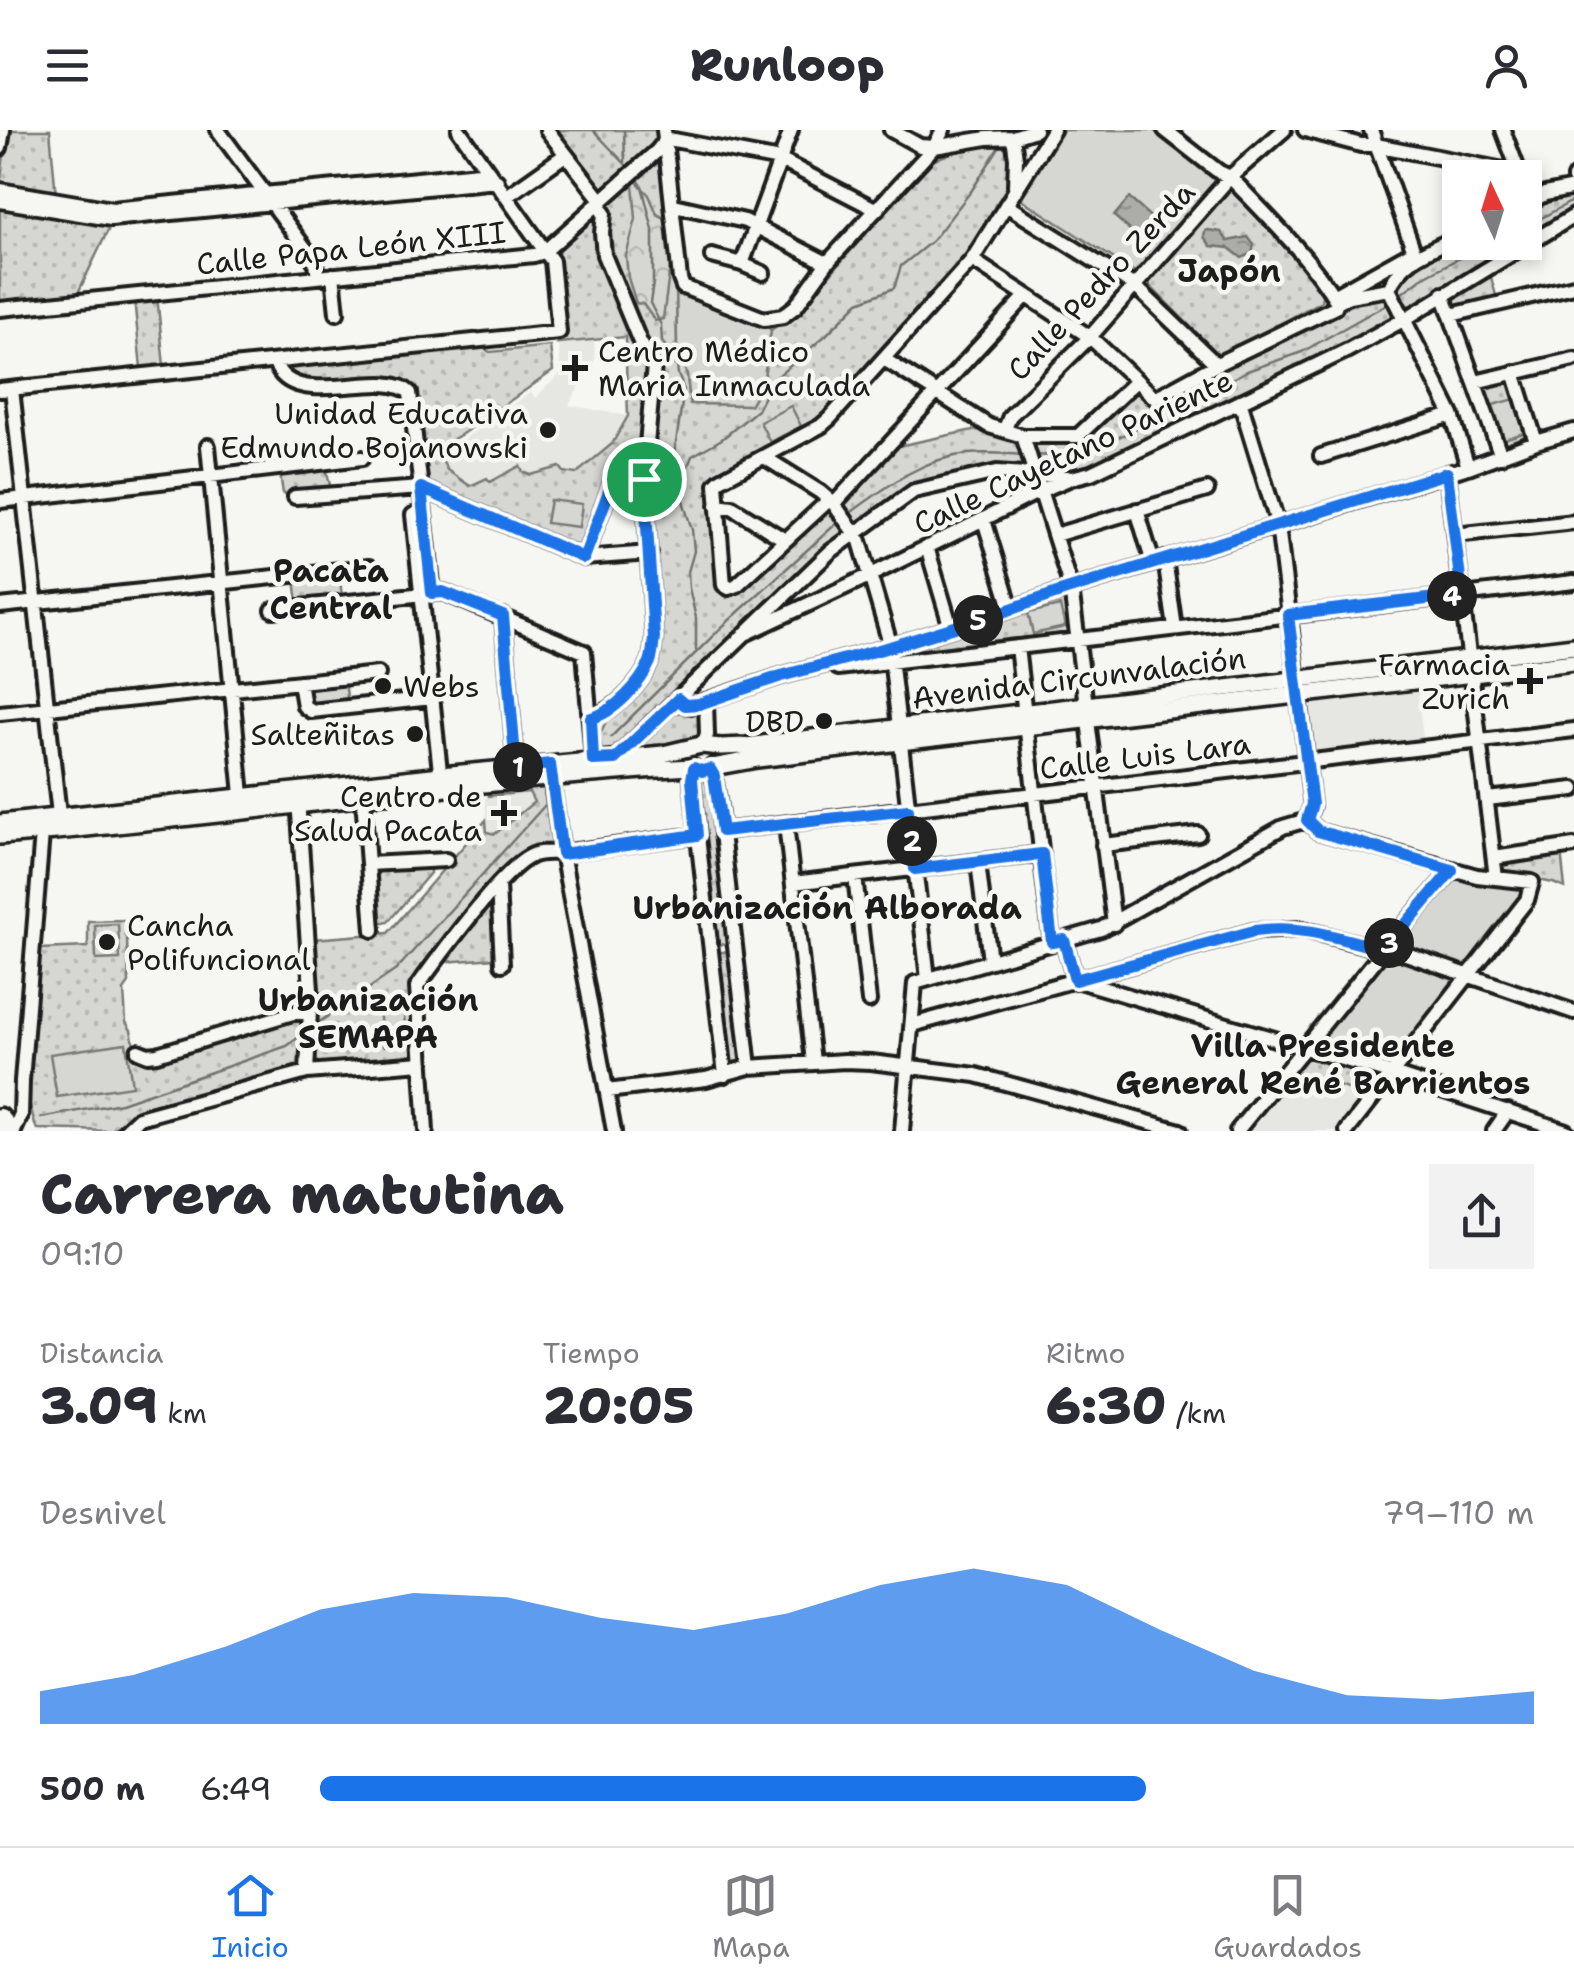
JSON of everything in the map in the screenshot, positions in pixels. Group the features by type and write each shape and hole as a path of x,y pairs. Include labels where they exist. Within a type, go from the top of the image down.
{"highway":[{"path":"0,1122 11,1131"}],"main road":[{"name":"Avenida Circunvalación","path":"594,767 615,759 702,746 901,735 1026,721 1471,666 1574,646"},
{"name":"Avenida Circunvalación","path":"1471,666 1574,662"},
{"name":"Avenida Circunvalación","path":"0,823 60,825 594,767 702,768 901,735"},
{"path":"702,746 716,755 702,768 689,756 702,746"},
{"name":"Avenida Circunvalación","path":"298,798 364,798 516,768 550,771"},
{"name":"Avenida Circunvalación","path":"0,836 42,833 60,825"}],"street":[{"path":"0,148 3,130"},
{"path":"218,130 325,276 337,312"},
{"path":"60,825 36,602 6,390 560,332 552,262 459,130"},
{"path":"547,130 600,203 604,214 604,255 654,366 644,479 652,658 628,692 602,715 591,718"},
{"path":"742,264 790,130"},
{"path":"891,130 920,146 1013,138 1035,130"},
{"path":"664,136 684,288 772,319 796,306 827,264 934,146 943,130"},
{"path":"1053,130 972,260 830,418 716,484 722,580 728,588 737,585 785,540 841,515 918,489 997,472 1071,478"},
{"path":"1165,130 1230,177 1335,299"},
{"name":"Calle Pedro Zerda","path":"1005,429 1010,416 1090,337 1230,177 1284,130"},
{"path":"1305,130 1442,160"},
{"path":"1372,130 1414,254"},
{"path":"1503,130 1515,160"},
{"path":"664,136 780,160 877,210"},
{"name":"Calle Papa León XIII","path":"0,308 534,255 544,252 600,203 637,169 664,136"},
{"path":"1013,138 1014,192"},
{"path":"507,196 565,155"},
{"path":"0,201 105,213 493,176"},
{"path":"1542,196 1574,188"},
{"path":"0,190 105,213"},
{"path":"674,205 744,221 827,264"},
{"path":"1006,205 1136,286 1217,366"},
{"name":"Calle Cayetano Pariente","path":"615,759 745,634 1348,350 1574,216"},
{"path":"972,260 1090,337 1154,398 1223,360 1330,310 1335,299 1414,254 1442,243"},
{"path":"1414,254 1395,275 1392,295 1452,415 1468,467"},
{"path":"712,256 763,273"},
{"path":"1451,316 1574,286"},
{"path":"1443,294 1502,456"},
{"path":"1335,299 1392,295"},
{"path":"745,634 830,552 841,515 936,392 1026,296"},
{"path":"1476,382 1574,359"},
{"path":"884,360 989,426 1023,436 1078,436 1136,381"},
{"path":"275,363 280,374 304,385 397,384 410,393 421,488 432,698 442,782"},
{"path":"1514,372 1536,442"},
{"path":"1240,401 1278,525 1312,804 1307,820"},
{"path":"1321,456 1452,415"},
{"path":"891,654 951,628 1071,588 1574,431"},
{"path":"1023,436 1071,588 1114,924"},
{"path":"208,446 243,805"},
{"path":"764,457 820,492 841,515 871,576 891,654 915,869 921,981 912,1025 902,1131"},
{"path":"0,501 362,458"},
{"path":"1447,473 1496,878"},
{"path":"584,558 612,483 644,479"},
{"path":"295,498 421,488 584,558 650,553"},
{"path":"1055,535 1207,490"},
{"path":"718,505 732,507 785,540"},
{"path":"1137,510 1159,561 1174,628"},
{"path":"413,514 426,594"},
{"path":"984,520 1010,608"},
{"path":"1455,536 1574,522"},
{"path":"927,548 951,628"},
{"path":"0,606 368,567"},
{"path":"678,699 685,705 706,702 781,676 891,654 1017,647 1574,582"},
{"path":"272,610 443,592 584,652 594,767"},
{"path":"503,616 516,768"},
{"path":"1017,647 1042,854 1058,941 1075,980"},
{"path":"0,713 378,674"},
{"path":"300,682 304,706 311,712 432,698"},
{"path":"702,746 708,736 706,702"},
{"name":"Calle Luis Lara","path":"722,831 1574,730"},
{"path":"725,1076 692,779 702,768 715,782 750,1067"},
{"path":"550,771 614,1131"},
{"path":"1488,799 1574,789"},
{"path":"298,798 311,990 307,1072"},
{"path":"364,798 373,930"},
{"path":"1307,820 1318,831 1452,870 1532,882 1527,900 1347,1131"},
{"path":"921,981 1114,924 1284,826 1307,820"},
{"path":"786,824 813,1062"},
{"path":"11,1131 22,1115 42,833"},
{"path":"1103,845 1198,834"},
{"path":"410,1131 426,1130 417,987 498,885 532,856 697,835"},
{"path":"1494,858 1574,846"},
{"path":"793,883 1042,854"},
{"path":"368,864 446,860"},
{"path":"978,862 990,961"},
{"path":"1237,1131 1452,870"},
{"path":"854,876 869,1001"},
{"path":"498,885 502,964"},
{"path":"912,1025 1270,928 1302,929 1385,948 1574,1012"},
{"path":"1075,980 1306,1047 1564,1130 1574,1115"},
{"path":"138,1052 157,1054 293,1013 310,1013"},
{"path":"607,1091 725,1076 750,1067 845,1061 976,1075 1180,1131"},
{"path":"125,1131 139,1118 307,1072 422,1062"},
{"path":"1494,1131 1508,1112"}],"shaded area":[{"name":"Unidad Educativa Edmundo Bojanowski","path":"594,339 595,359 569,405 628,416 612,444 576,474 563,472 560,467 489,483 486,478 470,486 447,470 440,456 531,392 535,398 561,373 558,343"},
{"path":"1418,692 1423,740 1312,751 1305,711 1312,704"},
{"name":"Centro de Salud Pacata","path":"527,792 533,797 531,806 502,831 488,832 487,796"},
{"path":"1291,1073 1366,1094 1337,1131 1240,1131"}],"green space":[{"path":"7,130 50,130 56,196 0,187"},
{"path":"555,130 661,130 656,144 603,192"},
{"path":"1063,130 1153,130 1219,180 1138,274 1021,199"},
{"path":"1006,141 1010,157 1008,190 999,210 883,355 823,419 711,482 718,588 727,598 826,508 832,509 847,533 617,748 610,753 602,751 599,738 603,727 655,662 649,478 658,362 643,343 606,251 609,204 618,190 664,151 676,273 677,346 687,375 690,403 749,405 763,383 771,330 798,311 925,166 954,152"},
{"path":"636,181 649,195 657,214 667,219 674,236 663,319 655,321 643,304 636,303 628,278 626,256 636,219"},
{"path":"1233,188 1323,291 1321,301 1223,356 1150,286 1149,278"},
{"path":"1574,194 1574,208 1542,228 1542,203"},
{"path":"0,208 111,224 77,295 0,304"},
{"path":"584,223 597,224 650,365 641,471 610,477 584,551 428,482 413,391 406,382 397,379 319,383 293,379 283,364 478,345 490,352 550,346 553,371 436,449 447,470 470,486 487,478 490,482 520,466 531,475 560,467 576,474 612,444 628,416 625,337 558,343 565,334 558,249"},
{"path":"1442,251 1442,260 1488,260 1413,305 1404,306 1394,290 1408,267"},
{"path":"1489,270 1497,299 1457,308 1452,305 1451,294"},
{"path":"676,273 686,295 765,324 771,330 763,383 750,405 690,404 687,375 677,346"},
{"path":"1387,294 1394,313 1346,343 1101,465 1077,472 1041,471 1033,440 1084,439 1132,389 1156,404 1220,370 1225,363 1335,315 1354,299"},
{"path":"157,295 164,366 141,368 134,298"},
{"path":"1512,378 1531,435 1503,444 1481,390 1484,384"},
{"path":"1515,399 1527,432 1504,439 1493,405"},
{"path":"791,406 801,426 770,442 760,422"},
{"path":"973,430 1009,436 1027,466 915,486 859,524 841,504 889,448"},
{"path":"326,467 331,490 283,494 280,473"},
{"path":"550,500 582,504 579,527 546,523"},
{"path":"339,571 342,597 298,602 295,580"},
{"path":"1064,597 1071,635 897,655 897,649"},
{"path":"1060,606 1065,627 1033,634 1028,613"},
{"path":"345,681 348,705 309,709 307,686"},
{"path":"702,710 704,730 697,737 671,747 632,751 669,715"},
{"path":"702,774 712,783 727,944 713,945 694,775"},
{"path":"544,784 555,843 535,850 418,979 411,993 416,1056 314,1065 317,1005 311,941 388,933 486,820 487,832 495,834 534,802 529,792 489,796 488,787"},
{"path":"1561,851 1565,888 1500,872 1500,862"},
{"path":"430,866 430,873 388,922 377,920 373,869"},
{"path":"1451,878 1519,886 1523,896 1468,969 1396,944"},
{"path":"489,901 494,902 498,955 443,962"},
{"path":"126,920 126,1022 137,1058 147,1060 297,1018 304,1026 303,1064 299,1069 138,1113 110,1131 38,1129 28,1097 40,949 88,947 88,921"},
{"name":"Cancha Polifuncional","path":"118,924 120,959 96,960 95,925"},
{"path":"728,951 742,1058 729,1069 716,953"},
{"path":"1390,952 1457,980 1393,1066 1384,1068 1317,1044 1315,1041 1383,955"},
{"path":"403,1006 407,1043 383,1046 379,1009"},
{"path":"126,1043 132,1086 57,1097 50,1054"},
{"path":"1308,1052 1374,1073 1376,1081 1366,1094 1292,1073"}],"water":[{"path":"1129,198 1155,221 1139,238 1114,216"},
{"path":"1208,230 1221,232 1228,241 1248,237 1254,245 1252,253 1242,258 1229,248 1211,246 1204,237"}],"waterway":[{"path":"593,130 630,169"},
{"path":"624,130 625,162"},
{"path":"680,473 692,456 722,439 757,410 771,382 859,302 894,288 901,266 932,241 999,147"},
{"path":"635,175 642,186 653,230 650,303 661,325 662,342 676,358 684,390 675,449 692,530 694,551 688,572 696,618 696,650"},
{"path":"1542,218 1574,200"},
{"path":"1398,296 1456,260"},
{"path":"1032,455 1080,457 1247,371 1302,352 1392,301"},
{"path":"849,514 935,461 975,453 1024,455"},
{"path":"611,737 722,627 838,522"},
{"path":"318,1023 396,970 546,804"},
{"path":"41,1118 121,1103 287,1046 299,1037"}],"place":[{"name":"Centro Médico Maria Inmaculada","path":"575,368"},
{"name":"Unidad Educativa Edmundo Bojanowski","path":"548,430"},
{"name":"Farmacia Zurich","path":"1530,681"},
{"name":"Webs","path":"383,686"},
{"name":"DBD","path":"824,721"},
{"name":"Salteñitas","path":"415,734"},
{"name":"Centro de Salud Pacata","path":"504,813"},
{"name":"Cancha Polifuncional","path":"107,942"}],"district":[{"name":"Japón","path":"1229,270"},
{"name":"Pacata Central","path":"331,588"},
{"name":"Urbanización Alborada","path":"827,907"},
{"name":"Urbanización SEMAPA","path":"368,1018"},
{"name":"Villa Presidente General René Barrientos","path":"1323,1064"}],"route":[{"path":"1447,473 1462,595 1288,615 1312,804 1307,820 1318,831 1452,870 1384,950 1302,929 1270,928 1075,980 1064,940 1052,942 1042,854 915,869 908,810 722,831 714,776 710,769 694,768 697,835 562,854 550,764 516,768 503,616 443,592 432,593 421,488 584,558 612,483 644,479 652,658 628,692 602,715 591,718 593,760 615,759 678,699 691,706 706,702 1447,473"}]}
